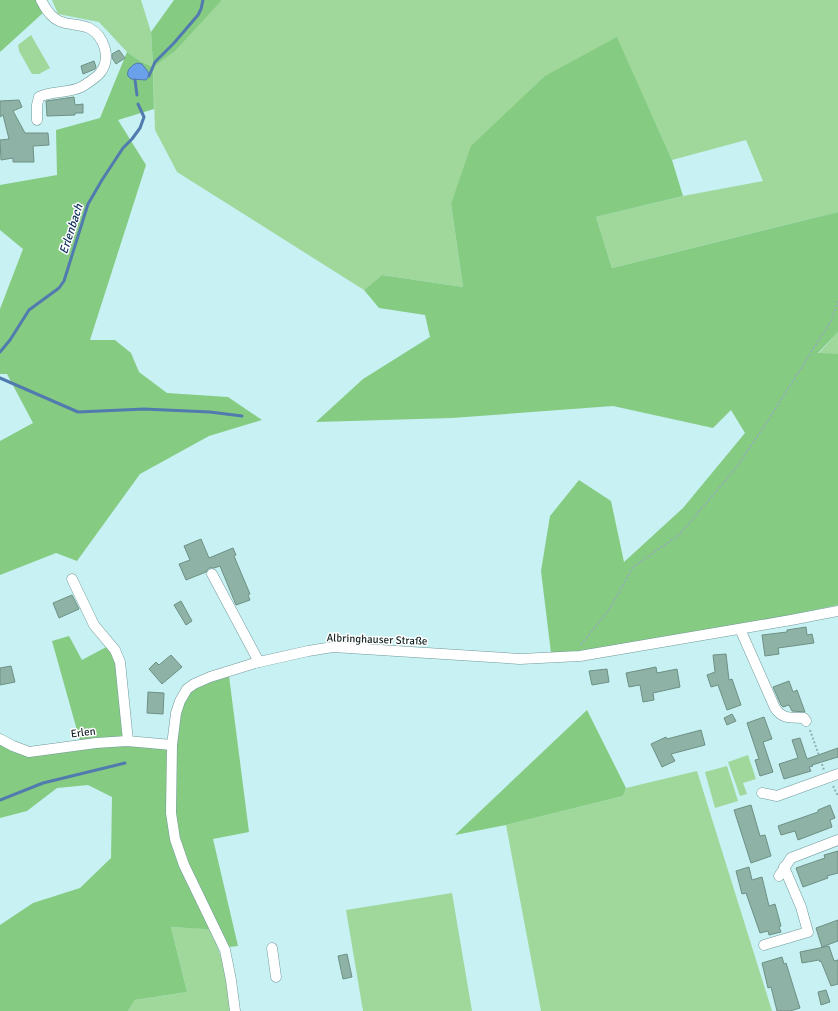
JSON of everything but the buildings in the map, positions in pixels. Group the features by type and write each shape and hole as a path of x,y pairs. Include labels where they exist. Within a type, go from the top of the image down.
{"street":[{"path":"37,120 37,105 39,97 46,93 66,91 81,87 100,73 105,65 106,56 101,39 95,32 78,25 58,20 51,15 41,0"},
{"path":"212,574 259,662"},
{"path":"72,579 94,625 115,650 120,662 128,741"},
{"name":"Albringhauser Straße","path":"235,1011 225,950 184,865 176,839 171,813 172,745 176,713 180,701 187,689 194,684 210,677 259,662 308,651 333,648 520,659 580,656 740,629 838,610"},
{"path":"740,629 779,714 783,717 804,718 806,721"},
{"name":"Erlen","path":"0,739 29,752 96,742 128,741 172,745"},
{"path":"762,794 777,796 838,774"},
{"path":"764,945 808,932 801,907 781,871 791,858 838,840"},
{"path":"272,948 276,977"}],"path":[{"path":"580,656 579,648 612,607 633,568 679,535 736,468 831,321 838,302"},
{"path":"806,721 826,778"}],"green space":[{"path":"0,0 38,0 44,12 0,52"},
{"path":"52,0 141,0 151,32 153,67 140,61 127,52 99,22 58,14"},
{"path":"174,0 222,0 175,51 153,67 151,32"},
{"path":"222,0 838,0 838,212 612,268 596,217 683,196 763,181 746,140 672,160 617,38 451,204 463,287 382,275 364,290 177,172 155,130 153,67"},
{"path":"31,35 50,68 39,74 32,74 19,51 18,45"},
{"path":"617,37 672,160 683,196 596,217 612,268 838,212 838,332 818,353 838,354 838,605 777,618 594,651 551,653 541,571 550,516 579,480 611,501 624,562 683,508 745,433 731,410 713,428 613,406 452,418 316,422 363,379 430,337 425,315 379,308 364,290 382,275 463,287 451,204 471,146 545,76"},
{"path":"127,52 140,61 153,67 154,109 118,120 146,165 90,340 115,340 131,353 139,372 167,393 228,397 262,420 209,436 140,474 77,561 56,553 0,575 0,441 33,423 7,374 0,374 0,309 23,249 0,230 0,185 57,175 56,130 100,118"},
{"path":"838,332 838,354 818,354"},
{"path":"69,636 82,660 108,646 116,663 125,738 80,741 52,641"},
{"path":"229,676 249,832 213,839 238,946 228,947 221,930 171,927 187,992 135,1000 128,1011 0,1011 0,925 33,903 80,888 111,858 112,797 88,785 57,788 27,811 0,818 0,743 28,755 135,744 177,747 180,718 187,697 198,687 208,682"},
{"path":"587,710 626,788 623,796 506,825 455,835"},
{"path":"748,755 756,779 743,783 747,794 740,796 728,762"},
{"path":"727,766 738,801 715,808 705,772"},
{"path":"697,771 772,1011 541,1011 506,825 623,796 626,788"},
{"path":"452,893 472,1011 363,1011 346,910"},
{"path":"171,927 211,929 225,968 232,1011 128,1011 135,1000 187,992"}],"water":[{"path":"137,63 142,64 149,73 146,80 131,79 128,76 130,68"}],"waterway":[{"path":"149,76 155,62 198,15 203,0"},
{"name":"Erlenbach","path":"135,80 137,95"},
{"name":"Erlenbach","path":"0,352 10,340 29,310 59,288 64,281 88,204 123,148 140,128 144,117 138,104"},
{"path":"0,378 78,412 144,409 210,412 242,416"},
{"path":"0,800 43,783 125,763"}]}
